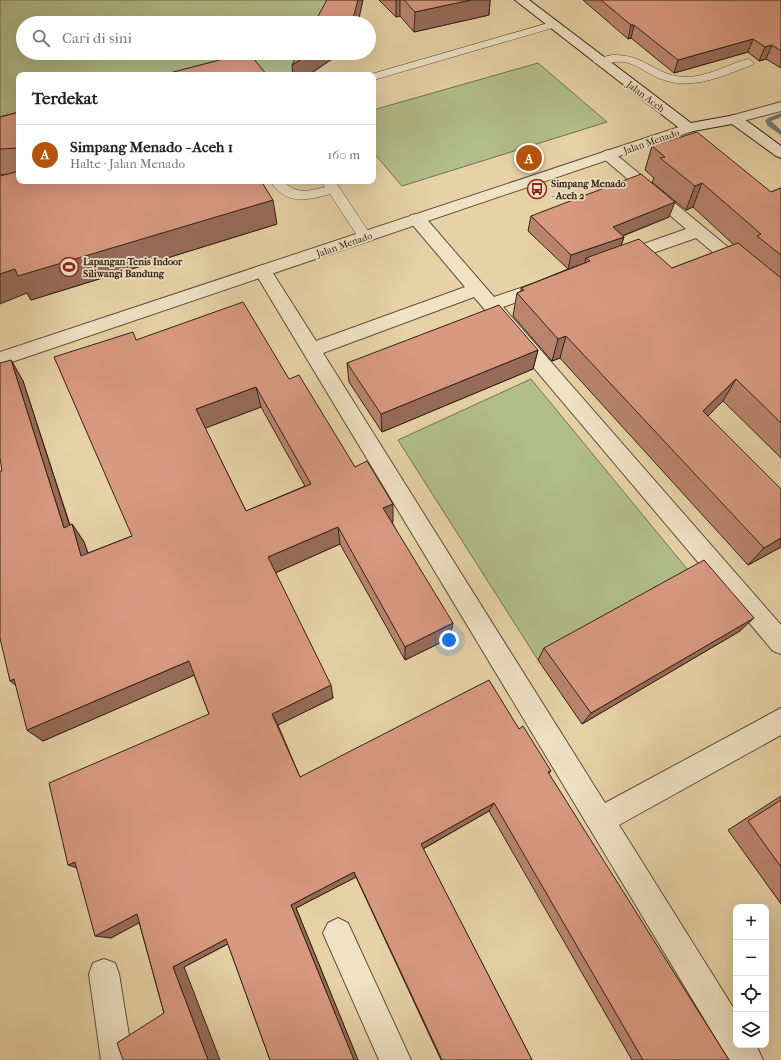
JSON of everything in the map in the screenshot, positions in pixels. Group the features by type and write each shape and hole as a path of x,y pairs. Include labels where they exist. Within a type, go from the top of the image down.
{"street":[{"name":"Jalan Aceh","path":"520,0 688,128"},
{"path":"688,128 736,119 781,106"},
{"path":"736,119 781,153"},
{"name":"Jalan Menado","path":"0,359 688,128"},
{"path":"608,155 781,301"},
{"path":"417,219 477,289 491,314 781,643"},
{"path":"609,263 698,231"},
{"path":"263,271 312,350 338,377 601,820 733,1036"},
{"path":"491,314 557,281"},
{"path":"312,350 477,289"},
{"path":"601,820 781,721"},
{"path":"338,933 395,1060"},
{"path":"104,974 117,1060"},
{"path":"740,1048 747,1060"}],"lane":[{"path":"376,75 552,25"},
{"path":"599,61 612,57 622,57 635,60 665,77 689,81 707,77 748,63"},
{"path":"278,184 283,190 291,195 302,196 331,185 365,236"}],"green space":[{"path":"0,0 356,0 357,16 16,16 16,60 331,60 312,72 16,72 16,177 0,182"},
{"path":"538,63 607,122 402,186 376,156 376,109"},
{"path":"531,379 692,575 538,660 398,440"}],"building":[{"path":"326,0 358,0 353,16 318,16"},
{"path":"404,0 471,0 415,12"},
{"path":"601,0 781,0 781,51 772,45 765,47 753,39 678,60 634,25 631,25"},
{"path":"219,60 255,60 265,72 173,72"},
{"path":"294,60 300,60 292,65"},
{"path":"16,113 16,148 0,149 0,117"},
{"path":"697,132 771,192 781,188 781,255 757,236 761,234 702,183 695,186 660,158 665,157 652,146"},
{"name":"Lapangan Tenis Indoor Siliwangi Bandung","path":"16,172 16,184 263,184 273,200 18,276 15,269 0,274 0,176"},
{"path":"641,174 675,202 613,227 624,237 571,255 531,216"},
{"path":"639,239 672,268 738,243 781,278 781,423 736,379 703,411 781,489 781,538 764,548 566,336 558,339 517,293 524,290 521,288 590,261 586,258"},
{"path":"243,302 289,379 299,375 355,467 367,461 393,504 383,508 453,623 405,647 338,527 268,557 331,685 272,714 300,777 489,680 519,729 523,726 551,771 548,772 729,1060 643,1060 494,803 421,844 532,1060 442,1060 354,872 291,905 354,1060 270,1060 226,939 173,967 208,1060 123,1060 117,1043 164,1013 137,914 95,936 75,862 68,865 49,783 209,714 189,661 27,730 14,679 10,681 0,638 0,471 2,471 0,458 0,363 11,360 64,528 72,524 81,556 132,536 54,357 133,332 136,340","holes":["256,387 311,484 246,511 196,409"]},
{"path":"499,305 538,350 381,414 347,363"},
{"path":"704,560 754,618 591,713 544,648"},
{"path":"781,800 781,867 748,821"}],"waterway":[{"path":"781,115 768,121 770,125 781,133"}],"place":[{"name":"Simpang Menado - Aceh 1","path":"529,158"},
{"name":"Simpang Menado - Aceh 2","path":"537,189"},
{"name":"Lapangan Tenis Indoor Siliwangi Bandung","path":"69,267"}]}
